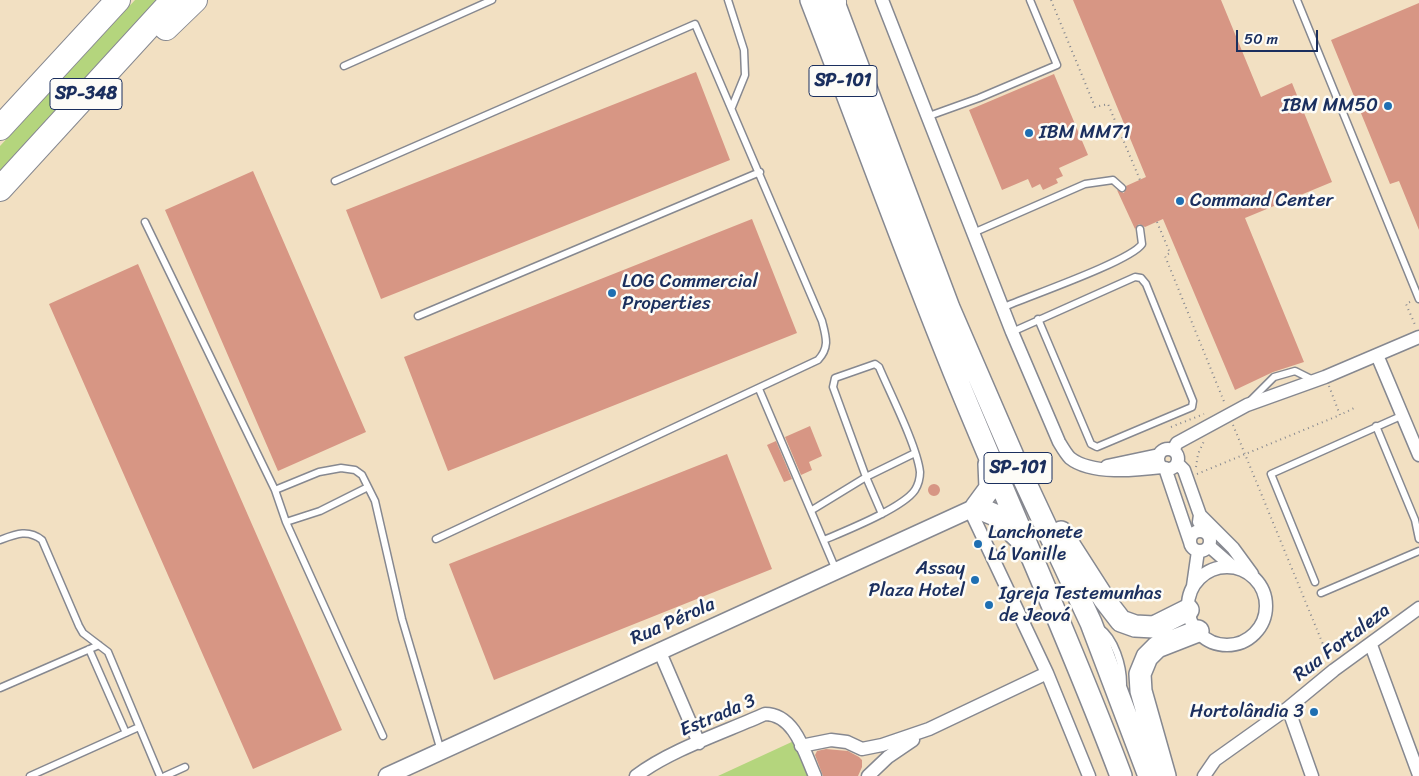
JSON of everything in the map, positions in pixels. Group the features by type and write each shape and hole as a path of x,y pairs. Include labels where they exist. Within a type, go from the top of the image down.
{"highway":[{"path":"62,60 80,26 100,0"},
{"name":"SP-348","path":"0,128 118,0"},
{"name":"SP-348","path":"0,189 173,0"},
{"path":"92,87 118,77 195,0"},
{"name":"SP-101","path":"828,0 930,315 1025,544 1077,663 1121,776"},
{"name":"SP-101","path":"828,0 949,308 1013,456 1091,623 1149,776"},
{"path":"986,451 990,467 990,488 973,509 995,515 1025,544"},
{"path":"1013,456 1104,599 1121,621 1135,626 1154,627 1190,600"},
{"path":"1165,776 1141,690 1140,674 1147,657 1157,647 1198,631"}],"street":[{"path":"882,0 1004,307 1012,332 1059,442 1070,457 1084,465 1103,467 1119,462 1162,464 1174,467 1177,443 1202,434 1228,414 1377,355 1419,335"},
{"path":"1377,355 1419,455"},
{"path":"1200,515 1198,527 1204,532 1195,533 1199,546 1190,600 1198,631 1207,639 1219,644 1237,643 1253,634 1261,625 1266,607 1262,589 1255,578 1234,548 1200,515 1184,470 1176,457 1166,449 1162,464 1199,546 1255,578"},
{"path":"973,509 1047,673 1089,776"},
{"name":"Rua Pérola","path":"387,776 659,650 973,509"},
{"path":"1190,600 1201,577 1210,571 1222,567 1233,567"},
{"name":"Rua Fortaleza","path":"1204,776 1215,760 1288,708 1334,670 1371,645 1419,608"},
{"path":"1371,645 1419,776"},
{"path":"659,650 699,743"},
{"path":"801,746 839,740 862,749 890,743 929,729 1047,673"},
{"path":"1288,708 1312,776"},
{"name":"Estrada 3","path":"636,776 648,767 766,714 774,714 789,723 815,776"},
{"path":"869,774 888,757 929,729"},
{"path":"862,749 866,755 869,774"}],"lane":[{"path":"344,66 492,0"},
{"path":"728,0 744,50 744,75 732,107"},
{"path":"929,116 979,98 1057,65 1030,0"},
{"path":"1297,0 1416,300"},
{"path":"335,181 695,24 760,172 822,321 827,340 826,352 818,360 436,539"},
{"path":"418,316 760,172"},
{"path":"973,233 1085,184 1112,180 1122,188"},
{"path":"145,222 275,490 286,522 383,736"},
{"path":"1004,307 1118,260 1139,249 1142,244 1140,229"},
{"path":"1012,332 1038,319 1135,277 1141,278 1146,284 1193,401 1192,407 1097,447 1091,444 1038,319"},
{"path":"824,540 882,514 914,492 920,472 915,453 879,367 876,364 870,364 835,378 833,386 866,477 882,514"},
{"path":"759,389 812,510 836,571"},
{"path":"1315,582 1271,474 1401,416"},
{"path":"1376,426 1415,520 1419,539"},
{"path":"812,510 866,477 915,453"},
{"path":"275,490 319,472 341,468 355,470 362,476 375,501 402,619 442,752"},
{"path":"286,522 320,511 368,487"},
{"path":"0,540 22,532 42,540 83,633 108,652 160,776"},
{"path":"1321,593 1419,551"},
{"path":"0,688 100,645"},
{"path":"89,649 126,733"},
{"path":"30,776 139,727"},
{"path":"165,776 186,767"}],"path":[{"path":"1051,0 1096,107 1108,104 1140,180"},
{"path":"1157,222 1170,253 1165,256 1334,670"},
{"path":"1416,300 1406,304 1419,335"},
{"path":"1328,384 1340,415"},
{"path":"1195,474 1354,408"},
{"path":"1172,427 1207,412"},
{"path":"1197,482 1195,474 1202,434"}],"green space":[{"path":"135,0 161,0 0,175 0,146"},
{"path":"796,740 812,776 718,776"}],"building":[{"name":"Command Center","path":"1073,0 1221,0 1261,97 1292,83 1332,182 1245,218 1304,362 1273,372 1235,390 1163,219 1145,227 1139,224 1135,229 1117,190 1124,193 1126,186 1146,177"},
{"name":"IBM MM50","path":"1419,3 1419,230 1399,181 1390,184 1331,40"},
{"path":"696,72 730,160 381,299 346,210"},
{"name":"IBM MM71","path":"1054,74 1088,155 1059,168 1063,176 1056,179 1058,183 1043,190 1040,184 1032,188 1028,179 1002,190 969,110"},
{"path":"253,171 366,432 278,471 165,210"},
{"path":"752,219 797,333 448,471 404,357"},
{"path":"138,264 342,730 253,769 49,304"},
{"path":"810,426 822,456 809,462 812,470 801,475 785,437"},
{"path":"776,441 792,479 784,482 767,445"},
{"path":"727,454 772,569 494,680 449,564"},
{"path":"934,484 940,490 934,496 928,490"},
{"path":"826,749 848,751 859,757 862,760 862,767 858,776 823,776 815,755 817,751"}],"place":[{"name":"IBM MM50","path":"1388,106"},
{"name":"IBM MM71","path":"1029,133"},
{"name":"Command Center","path":"1180,201"},
{"name":"LOG Commercial Properties","path":"612,293"},
{"name":"Lanchonete Lá Vanille","path":"978,544"},
{"name":"Assay Plaza Hotel","path":"975,580"},
{"name":"Igreja Testemunhas de Jeová","path":"989,605"},
{"name":"Hortolândia 3","path":"1314,712"}]}
